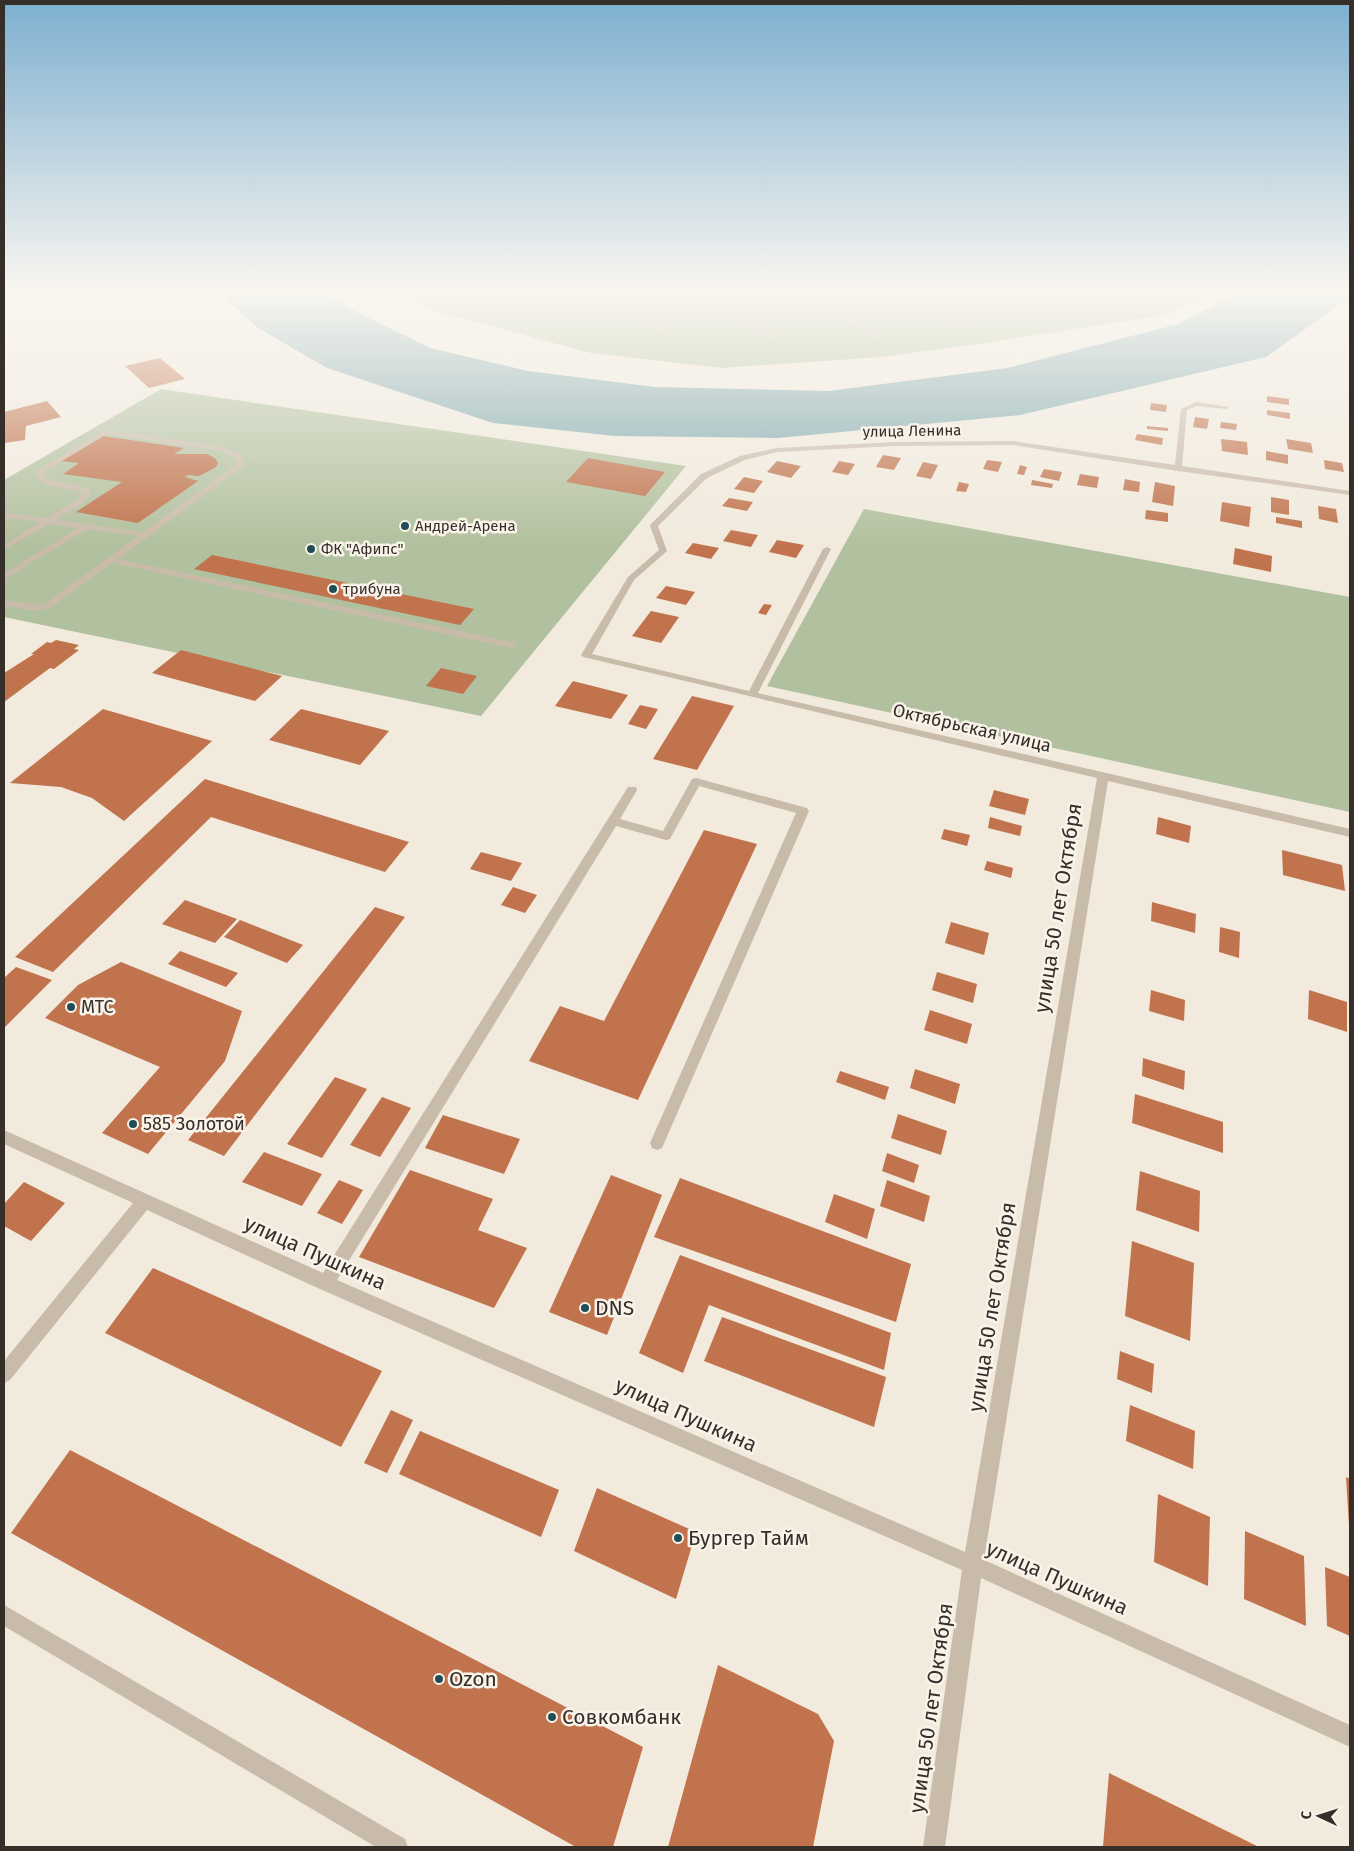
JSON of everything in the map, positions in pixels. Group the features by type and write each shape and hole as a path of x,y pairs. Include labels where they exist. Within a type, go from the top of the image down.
{"street":[{"path":"1178,469 1184,409 1196,404 1226,407"},
{"path":"4,548 81,501 88,490 77,486 45,482 40,477 41,470 106,432 222,450 237,456 242,464 49,606 37,608 4,603"},
{"name":"улица Ленина","path":"586,655 632,579 663,551 654,526 704,476 743,458 777,450 895,444 1013,443 1178,469 1350,493"},
{"path":"4,518 9,515 145,535"},
{"path":"4,577 85,527"},
{"path":"752,695 826,549"},
{"path":"111,560 512,645"},
{"name":"Октябрьская улица","path":"586,655 1350,833"},
{"name":"улица 50 лет Октября","path":"934,1847 973,1565 1103,776"},
{"path":"613,821 666,836 696,782 802,811 657,1143"},
{"path":"326,1284 632,790"},
{"name":"улица Пушкина","path":"4,1137 326,1284 973,1565 1350,1736"},
{"path":"4,1374 145,1200"},
{"path":"4,1614 397,1847"}],"green space":[{"name":"ФК \"Афипс\"","path":"161,389 686,466 481,716 4,617 4,480"},
{"path":"864,509 1350,597 1350,812 767,686"}],"water":[{"path":"349,375 563,375 655,387 829,391 950,375 1188,375 1020,415 778,438 615,436 493,423"}],"building":[{"path":"135,375 181,375 185,379 149,388"},
{"path":"1267,396 1289,399 1289,405 1267,402"},
{"path":"47,401 61,417 26,426 25,440 4,443 4,412"},
{"path":"1151,403 1167,405 1166,412 1150,410"},
{"path":"1267,410 1290,413 1290,419 1267,415"},
{"path":"1195,417 1209,419 1207,429 1193,427"},
{"path":"1221,422 1237,424 1236,430 1220,428"},
{"path":"1147,426 1168,428 1168,431 1147,429"},
{"path":"1137,434 1163,438 1162,445 1135,440"},
{"path":"103,436 184,448 174,454 207,454 215,458 218,463 216,467 199,476 188,475 185,477 198,481 138,523 76,512 122,482 63,474 79,463 61,461"},
{"path":"1221,439 1247,442 1248,455 1222,451"},
{"path":"1286,439 1311,443 1313,453 1288,449"},
{"path":"1266,451 1288,455 1288,464 1266,460"},
{"path":"883,455 901,458 894,470 876,467"},
{"path":"588,458 665,472 645,496 566,482"},
{"path":"987,460 1002,462 998,472 983,469"},
{"path":"1324,460 1342,463 1344,472 1325,469"},
{"path":"777,461 801,466 791,478 767,472"},
{"path":"839,461 855,464 848,475 832,472"},
{"path":"923,462 938,465 931,479 916,476"},
{"path":"1020,465 1027,467 1024,475 1017,474"},
{"path":"1044,469 1062,472 1059,481 1040,477"},
{"path":"1080,474 1099,477 1097,488 1077,485"},
{"path":"744,477 763,481 754,493 734,489"},
{"path":"1125,479 1140,482 1139,492 1123,490"},
{"path":"1032,480 1053,484 1052,488 1031,485"},
{"path":"959,482 969,484 966,492 956,491"},
{"path":"1155,482 1175,486 1173,506 1152,502"},
{"path":"1271,497 1289,500 1289,515 1271,512"},
{"path":"729,498 753,502 747,511 722,506"},
{"path":"1222,502 1251,507 1249,527 1220,521"},
{"path":"1318,506 1336,509 1338,523 1319,519"},
{"path":"1146,510 1168,513 1168,522 1145,519"},
{"path":"1276,517 1302,521 1302,528 1276,523"},
{"path":"731,530 758,535 751,547 723,541"},
{"path":"777,540 804,545 796,558 769,552"},
{"path":"693,543 719,548 711,559 685,553"},
{"path":"1235,548 1272,556 1271,572 1233,564"},
{"name":"трибуна","path":"212,555 474,609 460,625 194,569"},
{"path":"666,586 695,592 686,605 656,598"},
{"path":"764,604 772,605 766,615 758,613"},
{"path":"651,611 679,617 661,643 632,636"},
{"path":"56,640 79,645 74,649 79,650 54,669 50,668 4,702 4,673 34,654 31,654 47,642 51,643"},
{"path":"181,650 282,676 255,701 152,673"},
{"path":"441,668 477,676 463,694 426,686"},
{"path":"573,681 628,695 611,719 555,706"},
{"path":"692,696 734,706 697,770 653,759"},
{"path":"640,705 658,709 646,729 628,724"},
{"path":"103,709 212,741 124,821 92,798 61,787 10,783"},
{"path":"301,709 389,731 360,765 269,740"},
{"path":"205,779 409,842 385,872 211,817 53,972 15,957"},
{"path":"994,790 1029,799 1025,815 989,806"},
{"path":"990,817 1022,826 1020,836 988,828"},
{"path":"1158,817 1191,826 1189,843 1156,834"},
{"path":"944,829 970,835 967,846 941,839"},
{"path":"704,830 757,844 638,1100 529,1061 560,1006 604,1021"},
{"path":"1282,850 1342,865 1345,891 1283,875"},
{"path":"481,852 522,863 511,881 470,869"},
{"path":"987,861 1013,868 1011,878 984,870"},
{"path":"513,887 537,895 525,913 501,905"},
{"path":"185,900 237,919 215,943 162,924"},
{"path":"1152,902 1196,914 1195,933 1151,921"},
{"path":"375,907 405,917 224,1156 188,1140"},
{"path":"240,920 303,945 287,963 224,937"},
{"path":"951,922 989,933 984,955 945,943"},
{"path":"1220,927 1240,932 1239,958 1219,952"},
{"path":"180,951 238,973 226,987 168,964"},
{"path":"121,962 242,1011 225,1061 148,1154 102,1133 160,1067 45,1018 78,985"},
{"path":"16,967 52,980 4,1028 4,978"},
{"path":"937,972 977,984 973,1003 932,990"},
{"path":"1151,990 1185,1000 1184,1021 1149,1011"},
{"path":"1309,990 1347,1002 1347,1032 1308,1019"},
{"path":"930,1010 972,1024 967,1044 924,1030"},
{"path":"1143,1058 1185,1071 1184,1090 1142,1076"},
{"path":"915,1069 960,1084 955,1104 910,1088"},
{"path":"840,1071 889,1087 885,1100 836,1082"},
{"path":"335,1077 367,1089 322,1158 287,1144"},
{"path":"1135,1094 1223,1122 1223,1153 1132,1123"},
{"path":"382,1097 411,1108 380,1157 350,1145"},
{"path":"898,1114 947,1131 941,1155 891,1138"},
{"path":"443,1115 520,1139 504,1174 425,1148"},
{"path":"264,1152 322,1174 302,1206 242,1182"},
{"path":"887,1153 919,1165 914,1183 882,1171"},
{"path":"410,1170 493,1199 478,1230 527,1248 494,1308 359,1257"},
{"path":"1140,1171 1200,1191 1199,1232 1136,1210"},
{"path":"611,1175 662,1195 607,1335 549,1312"},
{"path":"680,1178 911,1264 896,1322 654,1237"},
{"path":"339,1180 363,1190 342,1224 317,1213"},
{"path":"887,1180 930,1196 924,1222 880,1206"},
{"path":"24,1182 65,1203 31,1241 4,1226 4,1204"},
{"path":"834,1194 875,1209 867,1239 825,1222"},
{"path":"1132,1241 1194,1263 1190,1341 1125,1316"},
{"path":"680,1255 891,1333 884,1370 709,1305 683,1373 639,1353"},
{"path":"153,1268 382,1371 341,1447 105,1333"},
{"path":"722,1317 886,1377 874,1427 704,1361"},
{"path":"1120,1351 1154,1364 1152,1393 1117,1379"},
{"path":"1130,1405 1195,1431 1193,1469 1126,1441"},
{"path":"391,1410 413,1420 387,1473 364,1463"},
{"path":"420,1431 559,1490 541,1537 399,1474"},
{"path":"70,1450 643,1747 613,1847 576,1847 11,1533"},
{"path":"1346,1477 1350,1479 1350,1526 1349,1526"},
{"path":"597,1488 696,1532 676,1599 574,1551"},
{"path":"1158,1494 1210,1517 1208,1586 1154,1562"},
{"path":"1245,1531 1304,1556 1306,1626 1244,1599"},
{"path":"1325,1567 1350,1577 1350,1636 1327,1626"},
{"path":"718,1665 818,1714 834,1741 813,1847 668,1847"},
{"path":"1109,1773 1259,1847 1103,1847"}],"place":[{"name":"Андрей-Арена","path":"405,526"},
{"name":"ФК \"Афипс\"","path":"311,549"},
{"name":"трибуна","path":"333,589"},
{"name":"МТС","path":"71,1007"},
{"name":"585 Золотой","path":"133,1124"},
{"name":"DNS","path":"585,1308"},
{"name":"Бургер Тайм","path":"678,1538"},
{"name":"Ozon","path":"439,1679"},
{"name":"Совкомбанк","path":"552,1717"}]}
